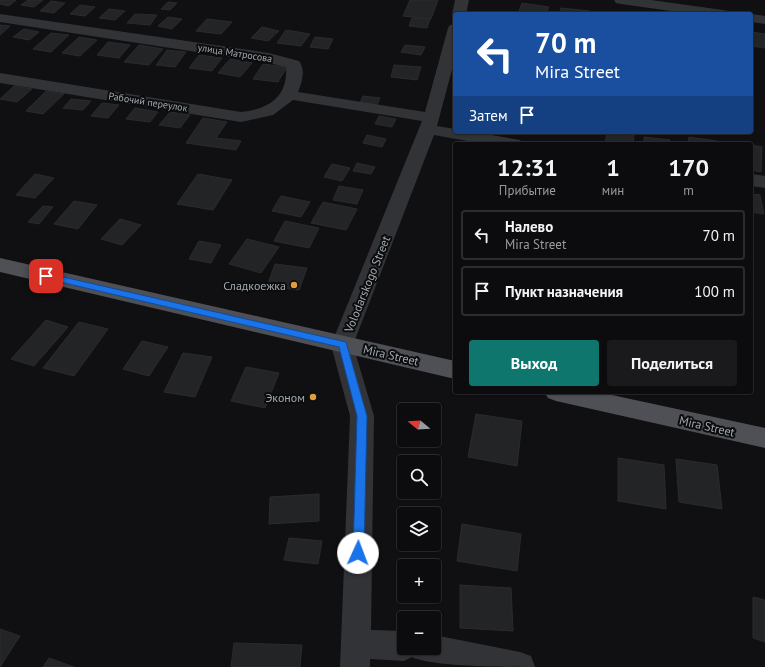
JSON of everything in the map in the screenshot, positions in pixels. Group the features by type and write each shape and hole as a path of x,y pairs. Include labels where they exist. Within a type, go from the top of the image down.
{"main road":[{"name":"Mira Street","path":"0,265 453,370"},
{"name":"Mira Street","path":"565,394 765,438"}],"street":[{"path":"459,12 462,0"},
{"path":"621,0 708,12"},
{"name":"улица Матросова","path":"0,18 269,58 294,64 295,79 289,95"},
{"path":"753,18 765,20"},
{"name":"Volodarskogo Street","path":"356,656 362,416 342,344 430,124 453,36"},
{"name":"Рабочий переулок","path":"0,78 241,117 262,115 276,108 289,95"},
{"path":"289,95 453,129"},
{"path":"472,134 506,142"},
{"path":"753,180 765,182"},
{"path":"356,656 397,647"},
{"path":"441,652 520,667"}],"building":[{"path":"0,0 16,0 9,6 0,4"},
{"path":"28,0 43,0 34,7 21,5"},
{"path":"410,0 438,0 431,19 403,16"},
{"path":"51,1 65,3 54,13 40,11"},
{"path":"168,2 177,3 170,10 161,9"},
{"path":"522,3 549,7 547,12 519,12"},
{"path":"80,5 95,7 85,16 70,14"},
{"path":"561,8 590,11 590,12 560,12"},
{"path":"109,9 125,11 115,20 99,18"},
{"path":"135,14 157,15 150,25 127,23"},
{"path":"168,17 182,19 172,29 158,26"},
{"path":"412,18 430,19 427,28 409,26"},
{"path":"207,19 232,22 221,34 196,31"},
{"path":"0,25 10,26 0,35"},
{"path":"262,27 279,31 268,41 251,38"},
{"path":"24,29 39,32 29,40 13,37"},
{"path":"286,30 310,34 301,46 277,43"},
{"path":"753,32 765,34 765,48 753,46"},
{"path":"51,33 69,35 51,52 33,49"},
{"path":"79,37 97,40 80,56 62,53"},
{"path":"315,37 333,39 328,49 310,47"},
{"path":"108,42 130,45 119,58 97,55"},
{"path":"139,45 163,49 149,65 124,62"},
{"path":"405,45 425,47 421,55 401,52"},
{"path":"167,50 186,52 175,67 156,65"},
{"path":"199,55 222,58 212,71 189,68"},
{"path":"230,59 252,63 240,77 218,73"},
{"path":"263,64 287,67 278,82 253,79"},
{"path":"394,65 421,67 417,80 391,77"},
{"path":"14,86 32,89 17,102 0,99"},
{"path":"46,91 64,94 43,114 26,111"},
{"path":"363,96 380,98 377,105 360,103"},
{"path":"71,99 91,101 83,110 63,108"},
{"path":"102,103 119,105 108,118 91,116"},
{"path":"135,108 158,112 150,122 126,119"},
{"path":"170,112 190,115 180,128 159,125"},
{"path":"379,116 396,119 392,127 375,124"},
{"path":"203,118 227,122 216,138 241,141 236,150 186,143"},
{"path":"607,134 634,135 633,142 605,142"},
{"path":"367,135 386,139 382,147 363,143"},
{"path":"644,137 670,140 670,142 644,142"},
{"path":"689,137 717,141 717,142 688,142"},
{"path":"753,145 762,147 761,172 753,170"},
{"path":"357,163 375,167 371,174 353,171"},
{"path":"332,164 350,168 342,181 324,177"},
{"path":"35,174 54,178 35,198 16,195"},
{"path":"198,174 232,180 213,210 177,204"},
{"path":"339,186 363,190 357,204 333,200"},
{"path":"753,194 760,195 764,214 753,212"},
{"path":"281,196 310,202 301,217 272,211"},
{"path":"74,201 97,205 78,229 54,224"},
{"path":"323,202 357,209 346,230 311,223"},
{"path":"43,206 53,207 39,224 28,222"},
{"path":"120,219 141,225 122,245 101,239"},
{"path":"285,221 319,228 309,248 274,241"},
{"path":"247,239 279,247 261,273 229,264"},
{"path":"199,241 221,245 211,263 189,259"},
{"path":"275,264 307,268 299,290 267,286"},
{"path":"46,320 68,327 34,366 11,359"},
{"path":"79,322 108,329 74,376 43,368"},
{"path":"142,341 168,347 149,376 123,369"},
{"path":"183,353 212,357 195,397 164,392"},
{"path":"246,367 279,373 265,408 231,401"},
{"path":"476,414 522,421 517,466 468,457"},
{"path":"618,458 664,465 666,509 618,501"},
{"path":"676,459 717,465 722,509 679,502"},
{"path":"319,494 319,521 269,524 270,497"},
{"path":"462,524 521,534 517,571 457,561"},
{"path":"289,538 322,541 318,564 284,560"},
{"path":"460,585 511,588 513,631 460,628"},
{"path":"753,597 765,600 765,642 753,638"},
{"path":"0,629 20,636 0,667"},
{"path":"234,643 302,645 300,667 231,667"},
{"path":"49,658 74,667 43,667"}],"place":[{"name":"Сладкоежка","path":"294,285"},
{"name":"Эконом","path":"313,397"}],"route":[{"path":"46,276 342,344 362,416 358,553"}]}
